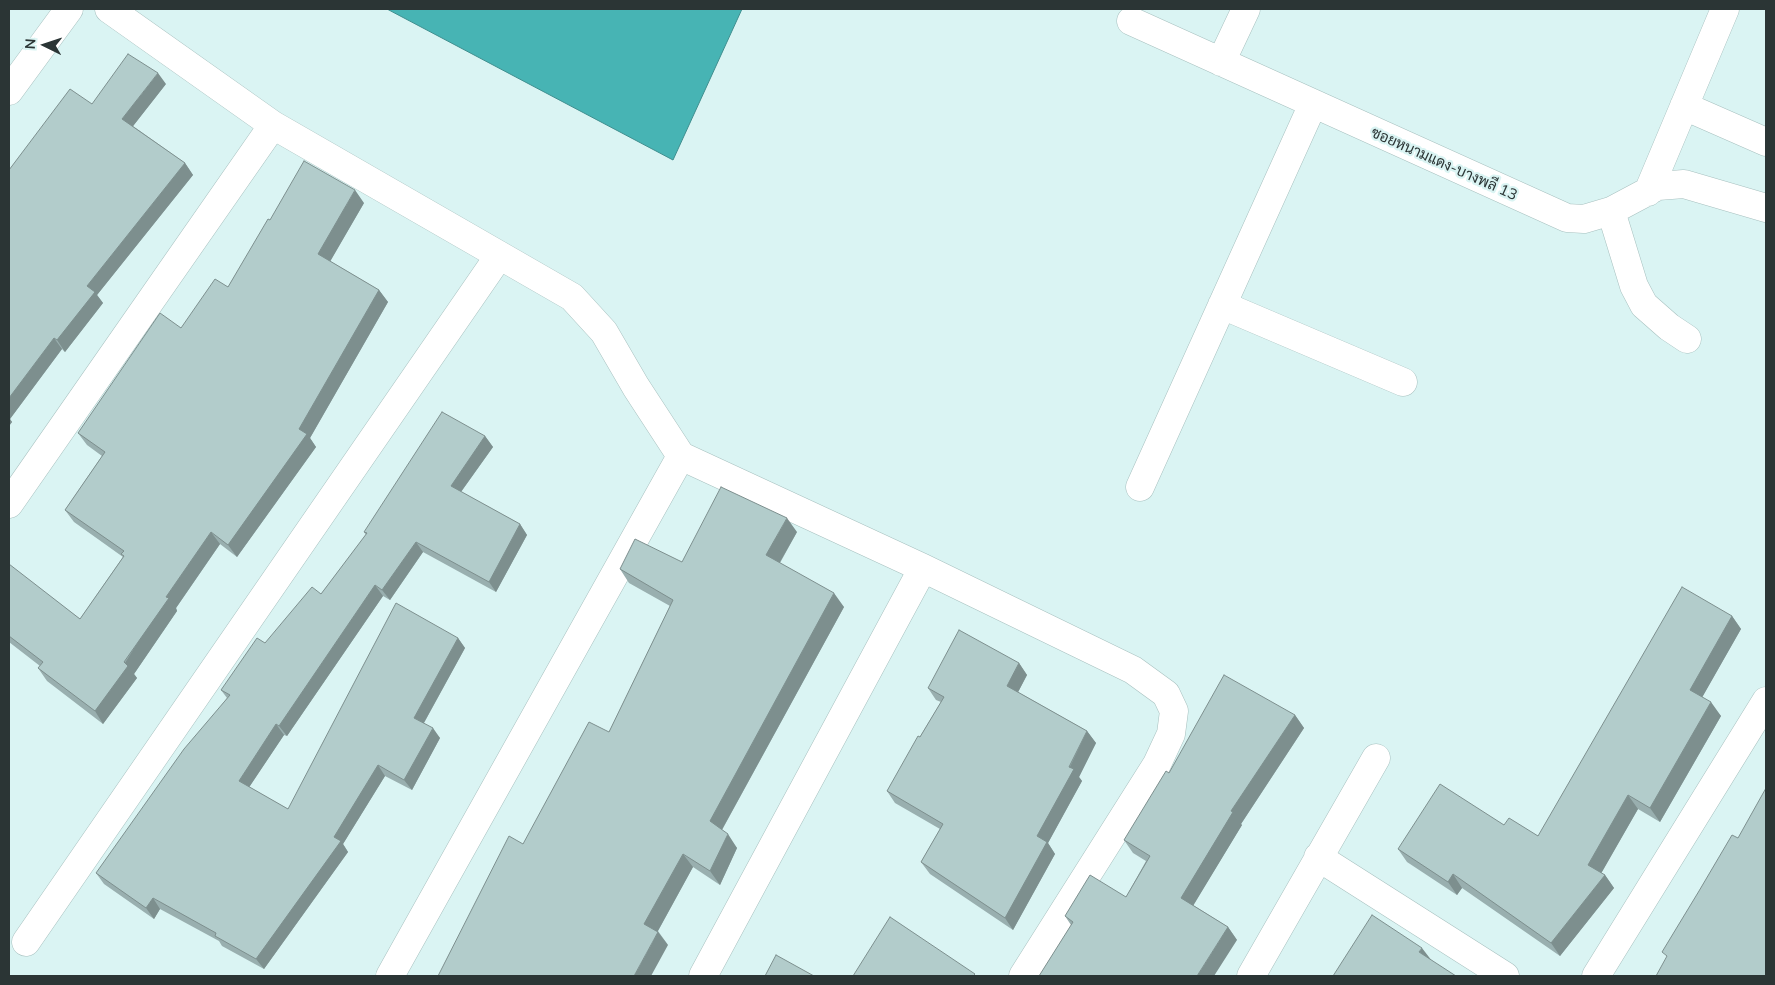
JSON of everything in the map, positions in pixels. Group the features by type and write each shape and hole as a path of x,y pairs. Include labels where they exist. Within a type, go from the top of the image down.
{"street":[{"path":"9,91 69,9"},
{"path":"109,9 273,125 572,297 604,332 636,387 681,456 923,568 1133,670 1166,694 1174,711 1171,734 1156,764 1023,976"},
{"path":"1221,62 1246,9"},
{"path":"1648,192 1725,9"},
{"name":"ซอยหนามแดง-บางพลี 13","path":"1131,21 1567,218 1584,219 1611,211 1658,186 1684,184 1766,208"},
{"path":"1140,487 1313,104"},
{"path":"1684,106 1766,142"},
{"path":"9,504 273,125"},
{"path":"1611,211 1634,286 1644,305 1668,327 1687,339"},
{"path":"26,942 499,256"},
{"path":"1222,305 1403,382"},
{"path":"390,976 681,456"},
{"path":"703,976 923,568"},
{"path":"1596,976 1766,701"},
{"path":"1251,976 1376,758"},
{"path":"1318,858 1505,976"}],"water":[{"path":"387,9 742,9 673,160"}],"building":[{"path":"128,54 158,73 122,119 185,163 87,286 95,292 57,340 54,338 9,398 9,170 70,89 92,104"},
{"path":"304,161 355,190 318,254 379,290 299,429 307,434 228,545 211,532 166,597 169,598 124,662 128,666 95,711 38,668 43,662 9,636 9,564 80,619 124,556 121,554 124,551 65,510 105,452 78,433 160,313 181,328 215,279 228,287"},
{"path":"442,412 485,436 451,486 520,524 489,582 416,542 382,590 375,585 279,726 276,724 239,781 288,809 396,603 458,638 414,718 433,728 404,780 378,765 334,837 341,841 256,959 215,936 216,933 153,898 146,908 96,873 184,749 230,695 221,690 257,638 265,643 312,587 321,594 367,533 364,532"},
{"path":"721,487 787,518 766,555 834,593 710,821 728,834 710,871 683,854 644,924 658,932 634,976 438,976 509,836 523,844 589,722 609,732 673,600 620,569 635,539 682,562"},
{"path":"1682,587 1732,616 1690,690 1711,702 1650,808 1628,795 1588,865 1605,875 1551,943 1453,874 1448,882 1398,849 1440,784 1504,825 1509,818 1538,836"},
{"path":"959,630 1019,663 1007,686 1087,731 1069,767 1074,769 1037,836 1047,842 1005,918 921,862 943,824 887,791 918,736 920,737 944,697 928,688"},
{"path":"1224,675 1295,715 1231,811 1233,812 1181,898 1228,927 1197,976 1039,976 1073,922 1065,916 1090,875 1126,897 1150,856 1124,840 1166,771 1169,773"},
{"path":"1766,788 1766,976 1656,976 1667,956 1662,952 1732,835 1738,838"},
{"path":"1372,915 1422,948 1419,952 1456,976 1333,976"},
{"path":"890,917 975,974 973,976 853,976"},
{"path":"776,955 814,976 765,976"}]}
